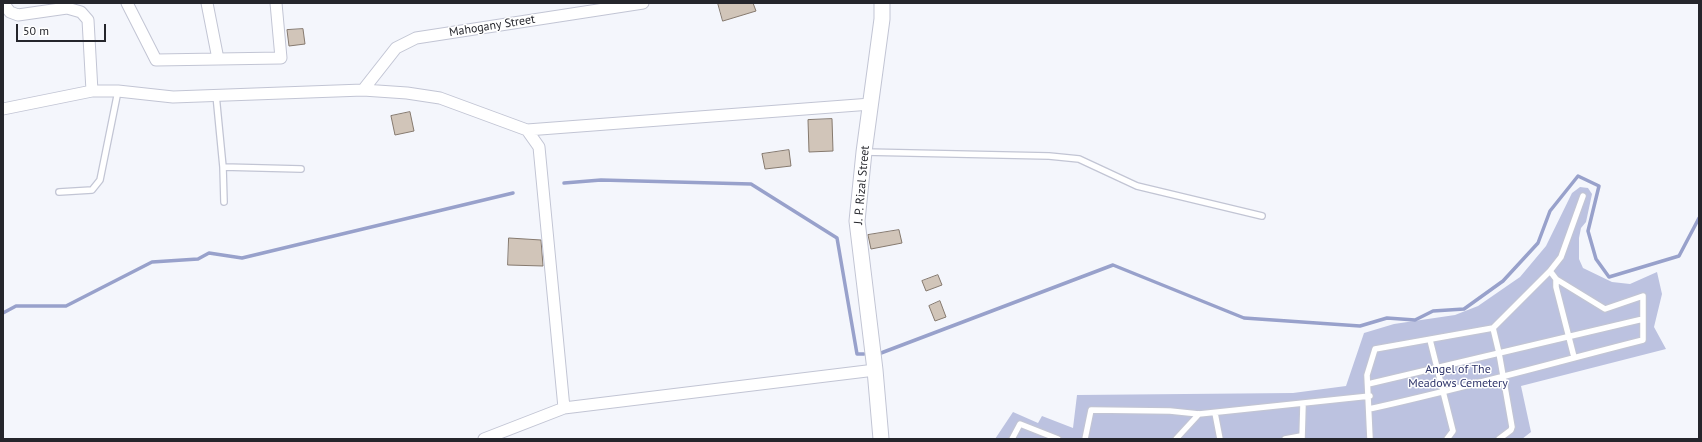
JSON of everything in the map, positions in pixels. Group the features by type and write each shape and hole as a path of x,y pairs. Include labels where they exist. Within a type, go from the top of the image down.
{"main road":[{"name":"J. P. Rizal Street","path":"881,439 876,370 857,221 864,152 882,19 882,3"}],"street":[{"path":"3,3 10,12 18,15 67,8 81,12 88,20 92,91"},
{"path":"127,3 156,60 281,58 276,3"},
{"path":"207,3 218,59"},
{"name":"Mahogany Street","path":"363,90 396,48 416,38 643,3"},
{"path":"3,109 92,91 118,91 173,97 363,90 407,93 440,98 527,130 871,104"},
{"path":"527,130 540,147 564,408"},
{"path":"484,439 564,408 876,370"}],"lane":[{"path":"59,192 92,190 100,180 118,91"},
{"path":"216,95 223,167 224,202"},
{"path":"864,152 1049,156 1079,159 1137,186 1262,216"},
{"path":"223,167 301,169"},
{"path":"1370,439 1370,396 1367,375 1375,349 1493,328 1550,271 1561,257 1582,196"},
{"path":"1369,409 1444,393 1502,375 1643,340 1643,296 1604,309 1556,279 1550,271"},
{"path":"1556,279 1556,287 1574,357"},
{"path":"1368,384 1643,318"},
{"path":"1493,328 1499,352 1512,427 1512,430 1499,439"},
{"path":"1430,340 1454,431 1447,439"},
{"path":"1085,439 1091,410 1170,411 1199,414 1303,405 1370,396"},
{"path":"1285,439 1302,437 1303,405"},
{"path":"1215,413 1220,439"},
{"path":"1176,439 1199,414"},
{"path":"1012,439 1020,424 1058,439"}],"green space":[{"name":"Angel of The Meadows Cemetery","path":"1580,187 1588,188 1592,194 1586,222 1581,228 1579,238 1579,259 1583,268 1612,282 1630,284 1657,272 1662,294 1654,327 1666,349 1521,386 1531,432 1522,439 995,439 1013,412 1038,423 1042,416 1073,428 1077,395 1293,393 1346,386 1364,333 1394,324 1455,315 1478,306 1520,277 1546,246 1572,193"}],"building":[{"path":"718,3 753,3 756,11 723,21"},
{"path":"303,29 305,44 289,46 287,30"},
{"path":"410,112 414,131 395,135 391,116"},
{"path":"832,119 833,151 809,152 808,120"},
{"path":"789,150 791,166 765,169 762,154"},
{"path":"899,230 902,243 871,249 868,235"},
{"path":"509,238 541,240 543,266 508,265"},
{"path":"938,275 942,285 926,291 922,281"},
{"path":"940,301 946,317 935,321 929,306"}],"waterway":[{"path":"881,353 1113,265 1244,318 1360,326 1387,318 1415,320 1433,311 1464,309 1503,281 1538,243 1550,211 1578,176 1599,186 1588,231 1596,259 1609,277 1679,256 1699,218"},
{"path":"564,183 601,180 751,184 837,238 857,354 864,354"},
{"path":"3,313 16,306 66,306 152,262 198,259 209,253 242,258 513,193"}]}
